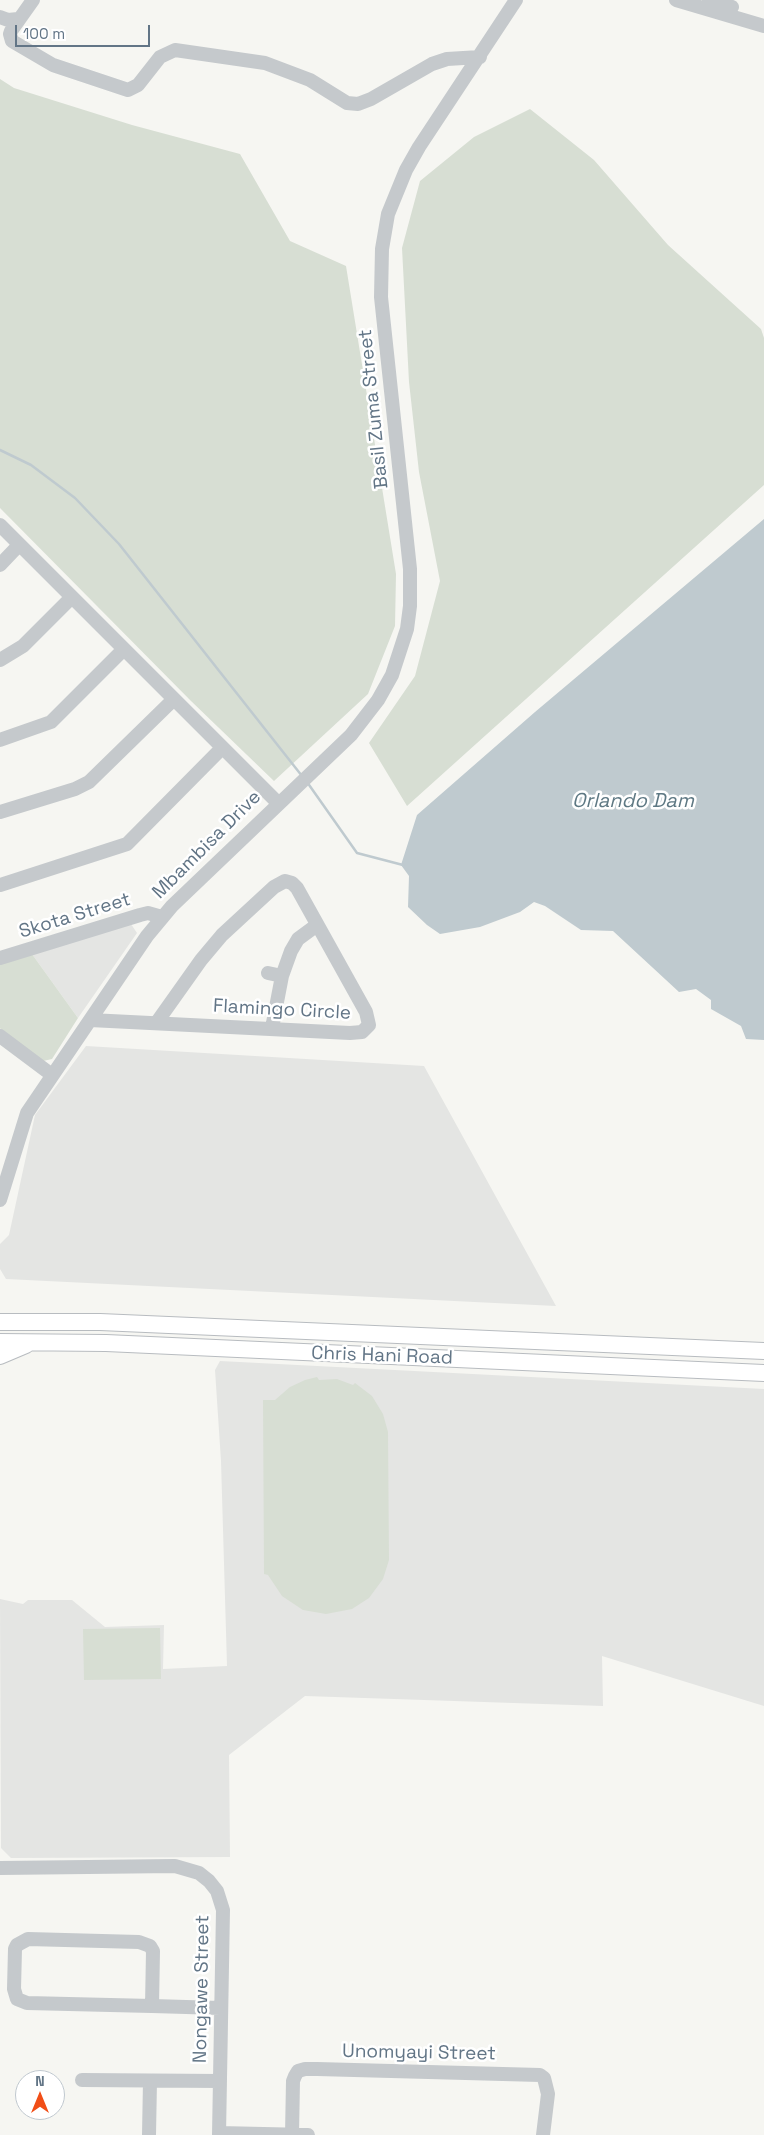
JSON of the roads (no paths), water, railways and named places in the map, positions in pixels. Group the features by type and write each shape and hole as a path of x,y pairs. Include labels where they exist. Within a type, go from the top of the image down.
{"main road":[{"name":"Chris Hani Road","path":"0,1322 100,1322 764,1351"},
{"name":"Chris Hani Road","path":"0,1342 764,1373"},
{"path":"0,1356 35,1342"}],"street":[{"path":"33,0 18,19 10,34 12,40 53,66 128,90 138,85 160,57 175,50 265,63 310,80 347,103 358,104 371,99 432,64 454,58 480,56"},
{"name":"Basil Zuma Street","path":"278,803 350,735 378,700 395,668 406,629 410,606 410,569 381,297 382,249 388,214 406,170 419,147 516,0"},
{"path":"676,0 764,26"},
{"path":"709,0 764,18"},
{"path":"0,17 8,20 18,19"},
{"name":"Mbambisa Drive","path":"0,525 278,803 162,917 52,1075 24,1119 0,1200"},
{"path":"0,565 19,545"},
{"path":"0,660 23,646 72,597"},
{"path":"0,740 51,722 124,649"},
{"path":"0,812 89,782 174,699"},
{"path":"0,885 126,844 222,748"},
{"name":"Flamingo Circle","path":"90,1020 357,1033 366,1030 369,1025 366,1012 297,888 288,881 280,882 222,935 201,960 157,1022"},
{"name":"Skota Street","path":"0,958 140,915 148,913 162,917"},
{"path":"272,1028 282,976 295,942 317,925"},
{"path":"268,972 282,976"},
{"path":"0,1036 52,1075"},
{"name":"Nongawe Street","path":"0,1868 175,1866 188,1868 199,1873 217,1891 223,1910 219,2134"},
{"path":"152,2006 153,1951 150,1946 139,1942 28,1939 15,1949 14,1989 18,1999 27,2003 220,2008"},
{"name":"Unomyayi Street","path":"292,2135 293,2081 298,2071 317,2069 540,2075 544,2078 548,2094 545,2133 543,2135"},
{"path":"82,2080 220,2081"},
{"path":"149,2135 150,2080"},
{"path":"219,2134 308,2135"}],"water":[{"name":"Orlando Dam","path":"764,519 764,1040 746,1039 741,1026 711,1009 711,1000 696,989 679,992 613,931 581,930 545,906 534,902 520,912 480,927 440,934 427,925 408,907 409,876 401,865 417,815 535,712"}],"waterway":[{"path":"0,450 31,465 75,498 119,544 302,776"},
{"path":"307,782 357,853 403,865"}]}
